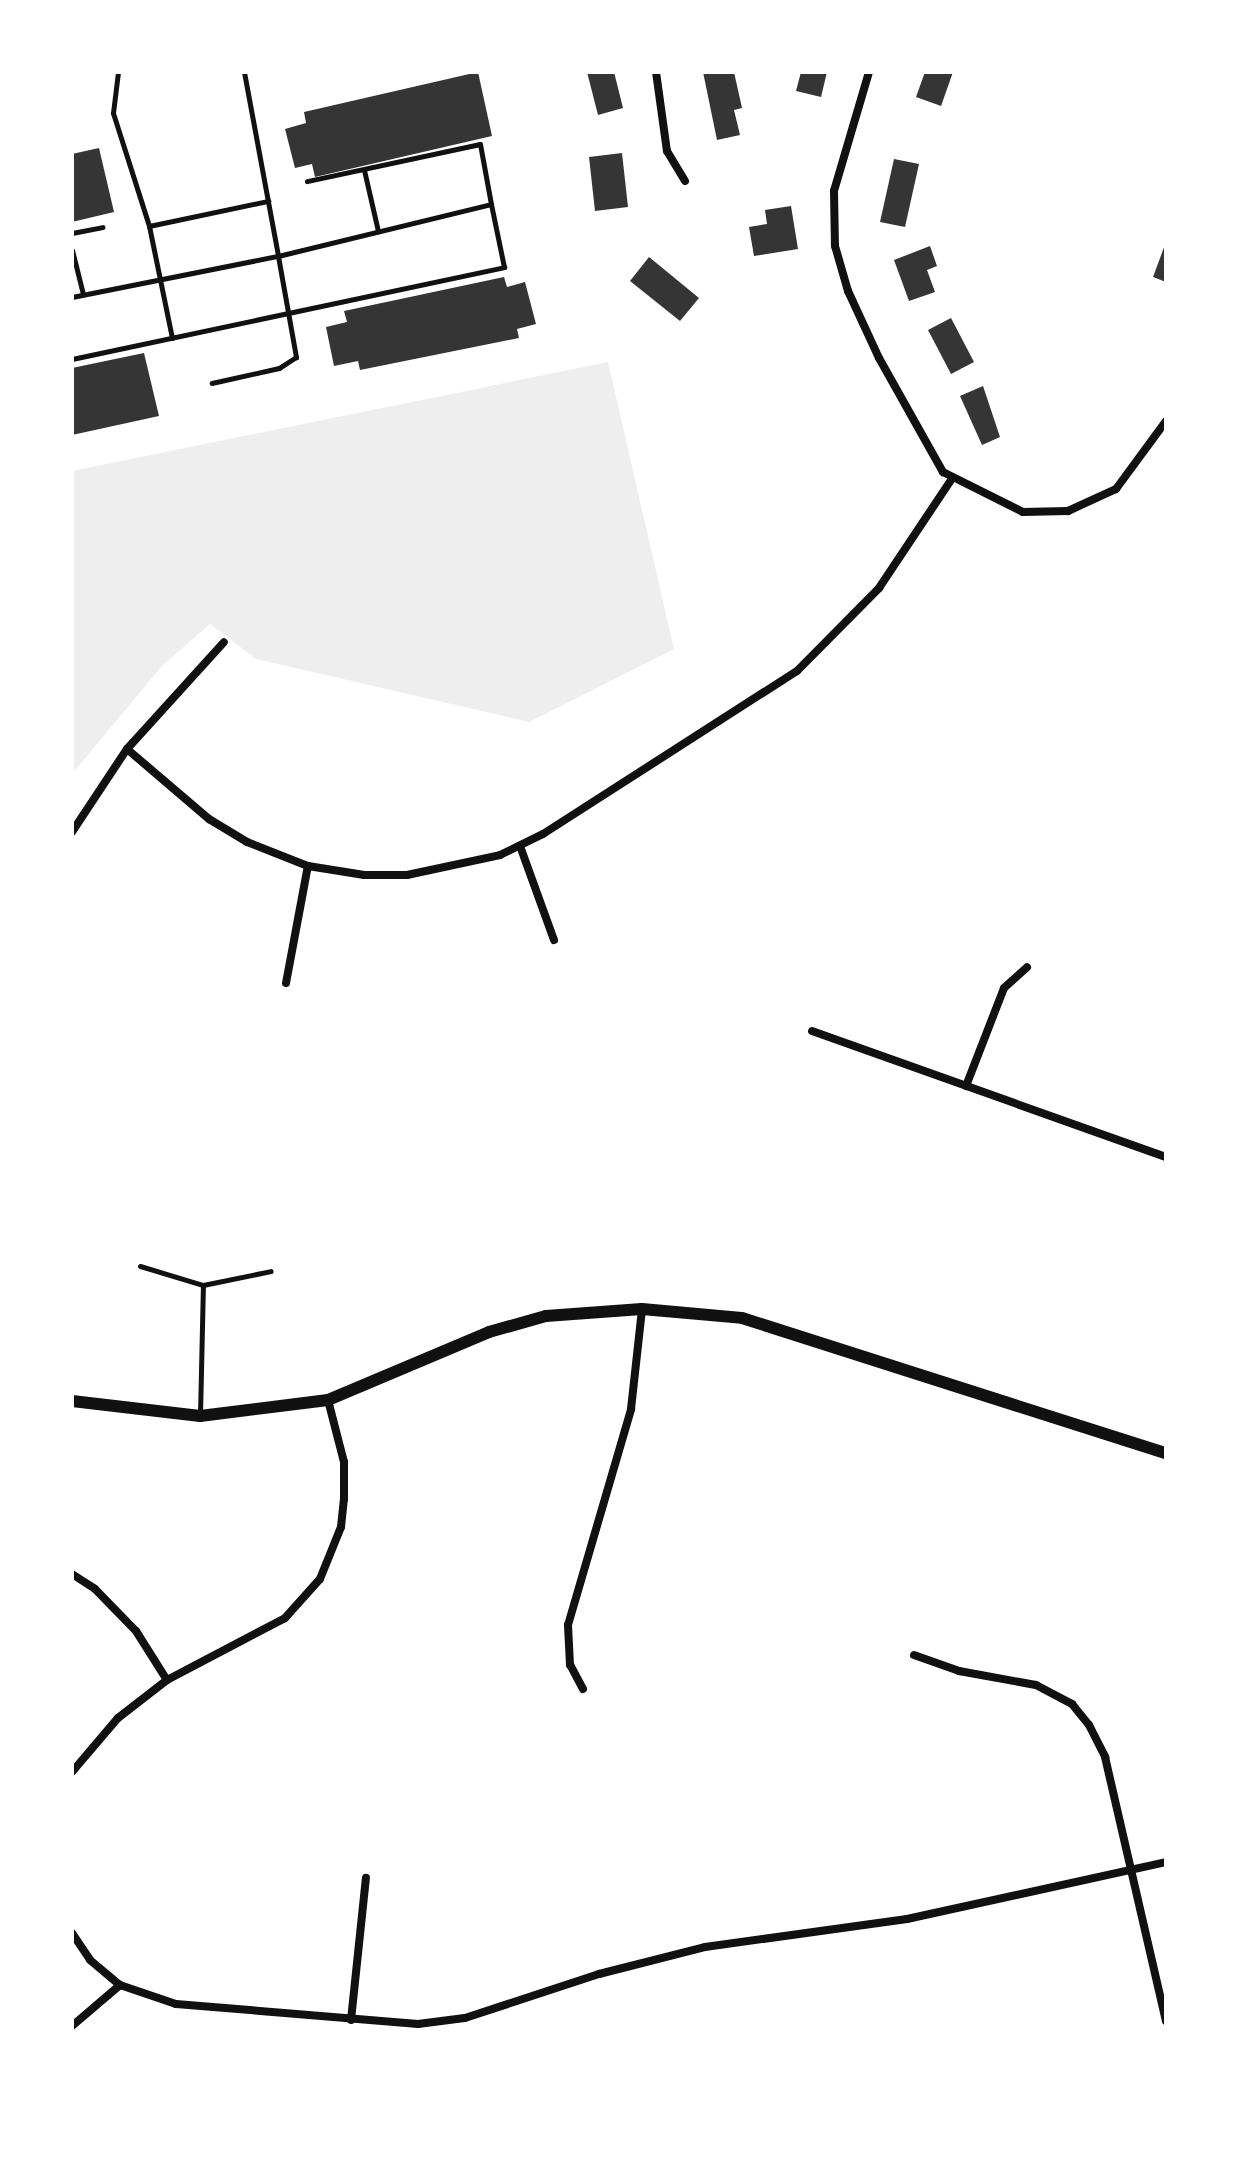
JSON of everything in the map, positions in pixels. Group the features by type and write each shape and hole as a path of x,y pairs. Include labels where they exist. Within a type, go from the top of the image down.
{"street":[{"path":"656,72 667,151 685,181"},
{"path":"869,72 834,191 835,246 848,291 879,358 918,431 951,480 1023,512 1068,511 1116,489 1166,421"},
{"path":"127,749 209,819 247,842 308,866 364,875 407,875 520,846 797,671 879,588 951,480"},
{"path":"72,832 127,749 224,642"},
{"path":"520,846 554,940"},
{"path":"286,983 308,866"},
{"path":"966,1086 1004,988 1027,967"},
{"path":"812,1031 1166,1157"},
{"path":"72,1401 200,1416 328,1400 489,1332 546,1316 642,1309 742,1318 1166,1453"},
{"path":"583,1689 570,1665 568,1625 631,1409 642,1309"},
{"path":"72,1772 118,1718 167,1680 285,1618 320,1579 341,1527 344,1499 344,1462 328,1400"},
{"path":"72,1574 129,1623 167,1680"},
{"path":"914,1655 959,1671 1036,1685 1072,1704 1105,1757 1166,2021"},
{"path":"72,1933 90,1960 120,1985 176,2004 406,2025 465,2018 599,1974 705,1947 907,1919 1166,1862"},
{"path":"351,2020 366,1878"},
{"path":"72,2026 120,1985"}],"lane":[{"path":"118,72 113,113 149,226 172,338"},
{"path":"212,383 279,368 296,357 244,72"},
{"path":"72,359 504,267 480,144 307,181"},
{"path":"364,170 378,231"},
{"path":"149,226 268,201"},
{"path":"72,297 278,256 491,204"},
{"path":"72,233 102,227"},
{"path":"72,250 83,294"},
{"path":"140,1266 203,1285 271,1271"},
{"path":"200,1416 203,1285"}],"shaded area":[{"path":"608,362 674,649 529,722 256,659 210,624 162,666 72,774 72,471"}],"building":[{"path":"478,72 492,136 315,177 312,164 295,168 285,129 306,123 304,112"},
{"path":"587,72 614,72 623,108 598,115"},
{"path":"703,72 734,72 742,108 734,110 740,135 717,140"},
{"path":"801,72 827,72 821,97 796,91"},
{"path":"925,72 953,72 941,106 916,97"},
{"path":"99,148 114,212 72,222 72,154"},
{"path":"622,153 628,207 595,211 589,157"},
{"path":"894,159 919,164 905,227 880,222"},
{"path":"791,206 798,249 754,256 749,227 767,224 765,210"},
{"path":"1166,242 1166,282 1153,277"},
{"path":"930,246 937,266 927,270 935,292 909,301 894,260"},
{"path":"649,257 699,298 680,321 630,281"},
{"path":"504,277 507,287 525,282 536,324 517,329 519,338 360,370 358,361 334,366 326,327 347,322 344,311"},
{"path":"951,318 974,362 951,374 928,330"},
{"path":"144,353 159,416 72,435 72,368"},
{"path":"983,386 1000,437 982,445 960,396"}]}
